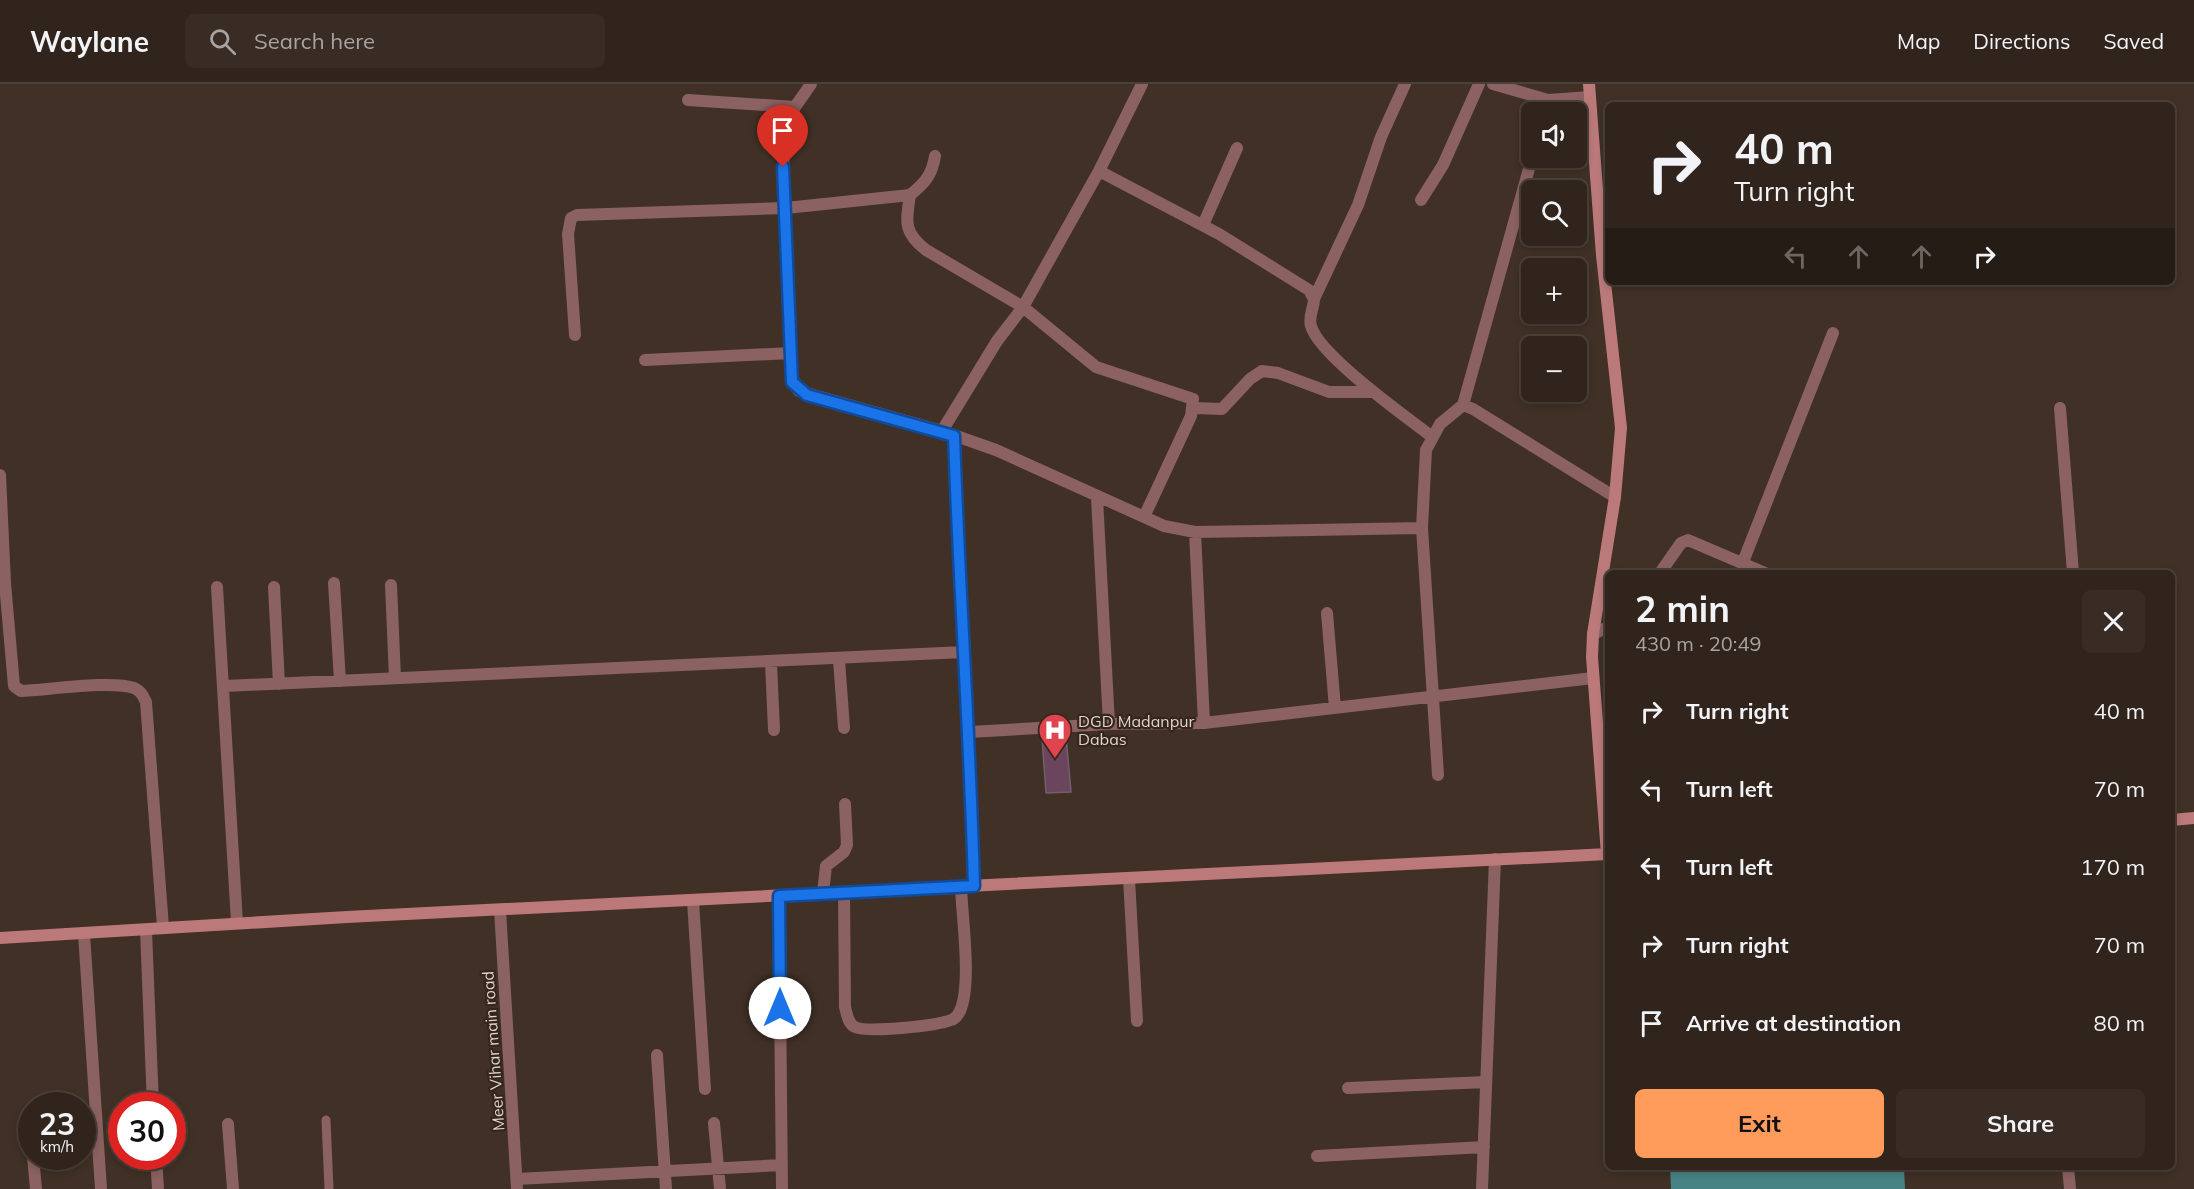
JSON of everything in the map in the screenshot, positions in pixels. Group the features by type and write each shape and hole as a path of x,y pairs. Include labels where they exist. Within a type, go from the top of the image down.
{"main road":[{"path":"1589,84 1605,255"},
{"path":"1605,819 1593,678 1593,634 1616,498 1621,428 1608,285"},
{"path":"2175,820 2194,818"},
{"path":"0,938 237,923 1605,854"}],"street":[{"path":"811,84 795,107 786,132 783,167 792,382 807,395 948,434 996,450 1097,498 1164,526 1195,532 1422,528"},
{"path":"974,886 970,732 948,434 997,340 1023,307 1099,171 1142,84"},
{"path":"1405,84 1381,137 1358,205 1314,299 1310,318 1311,328 1319,340 1373,392 1431,436"},
{"path":"1421,200 1443,165 1479,84"},
{"path":"1493,84 1536,102"},
{"path":"1566,102 1590,97"},
{"path":"688,100 795,107"},
{"path":"1203,225 1237,148"},
{"path":"576,335 568,234 571,218 577,215 786,208 910,195 926,183 932,172 935,156"},
{"path":"1438,775 1435,697 1422,528 1426,450 1431,436 1440,424 1463,405 1529,168"},
{"path":"1099,171 1203,225 1301,284 1314,299"},
{"path":"910,195 908,228 912,239 1023,307 1096,367 1186,395 1192,399 1193,408 1144,518"},
{"path":"1743,562 1833,333"},
{"path":"645,360 790,353"},
{"path":"1193,408 1222,409 1250,379 1263,371 1278,373 1329,392 1373,392"},
{"path":"1463,405 1616,498"},
{"path":"2060,408 2073,570"},
{"path":"0,475 2,583 10,663 16,689 21,691 103,686 134,688 142,693 146,702 163,927"},
{"path":"1097,498 1109,724"},
{"path":"1195,532 1204,723"},
{"path":"1662,570 1680,543 1688,540 1759,570"},
{"path":"334,583 340,681"},
{"path":"391,585 395,678"},
{"path":"217,587 225,686 237,923"},
{"path":"273,587 279,684"},
{"path":"1327,613 1335,708"},
{"path":"1593,634 1605,628"},
{"path":"225,686 839,660 964,652"},
{"path":"839,660 844,728"},
{"path":"771,663 774,730"},
{"path":"970,732 1109,724 1204,723 1593,678"},
{"path":"823,893 826,866 844,852 847,845 845,804"},
{"path":"1482,1189 1495,859"},
{"path":"1129,879 1137,1020"},
{"path":"844,892 845,1007 850,1023 856,1028 883,1029 925,1026 953,1020 959,1013 965,994 961,887"},
{"path":"779,896 782,1189"},
{"path":"693,901 705,1089"},
{"name":"Meer Vihar main road","path":"500,910 517,1184"},
{"path":"146,930 152,1092"},
{"path":"84,934 101,1189"},
{"path":"657,1055 666,1189"},
{"path":"1348,1088 1486,1082"},
{"path":"228,1124 233,1189"},
{"path":"714,1124 720,1189"},
{"path":"1317,1156 1484,1147"},
{"path":"517,1184 664,1171 781,1165"},
{"path":"34,1170 36,1189"},
{"path":"157,1170 158,1189"},
{"path":"2068,1170 2070,1189"}],"lane":[{"path":"326,1120 329,1189"}],"water":[{"path":"1670,1170 1904,1170 1905,1189 1671,1189"}],"building":[{"path":"1066,736 1071,792 1046,793 1042,738"}],"place":[{"name":"DGD Madanpur Dabas","path":"1055,759"}],"route":[{"path":"780,1008 779,896 974,886 970,732 960,592 954,436 868,410 807,395 799,391 792,382 783,167"}]}
